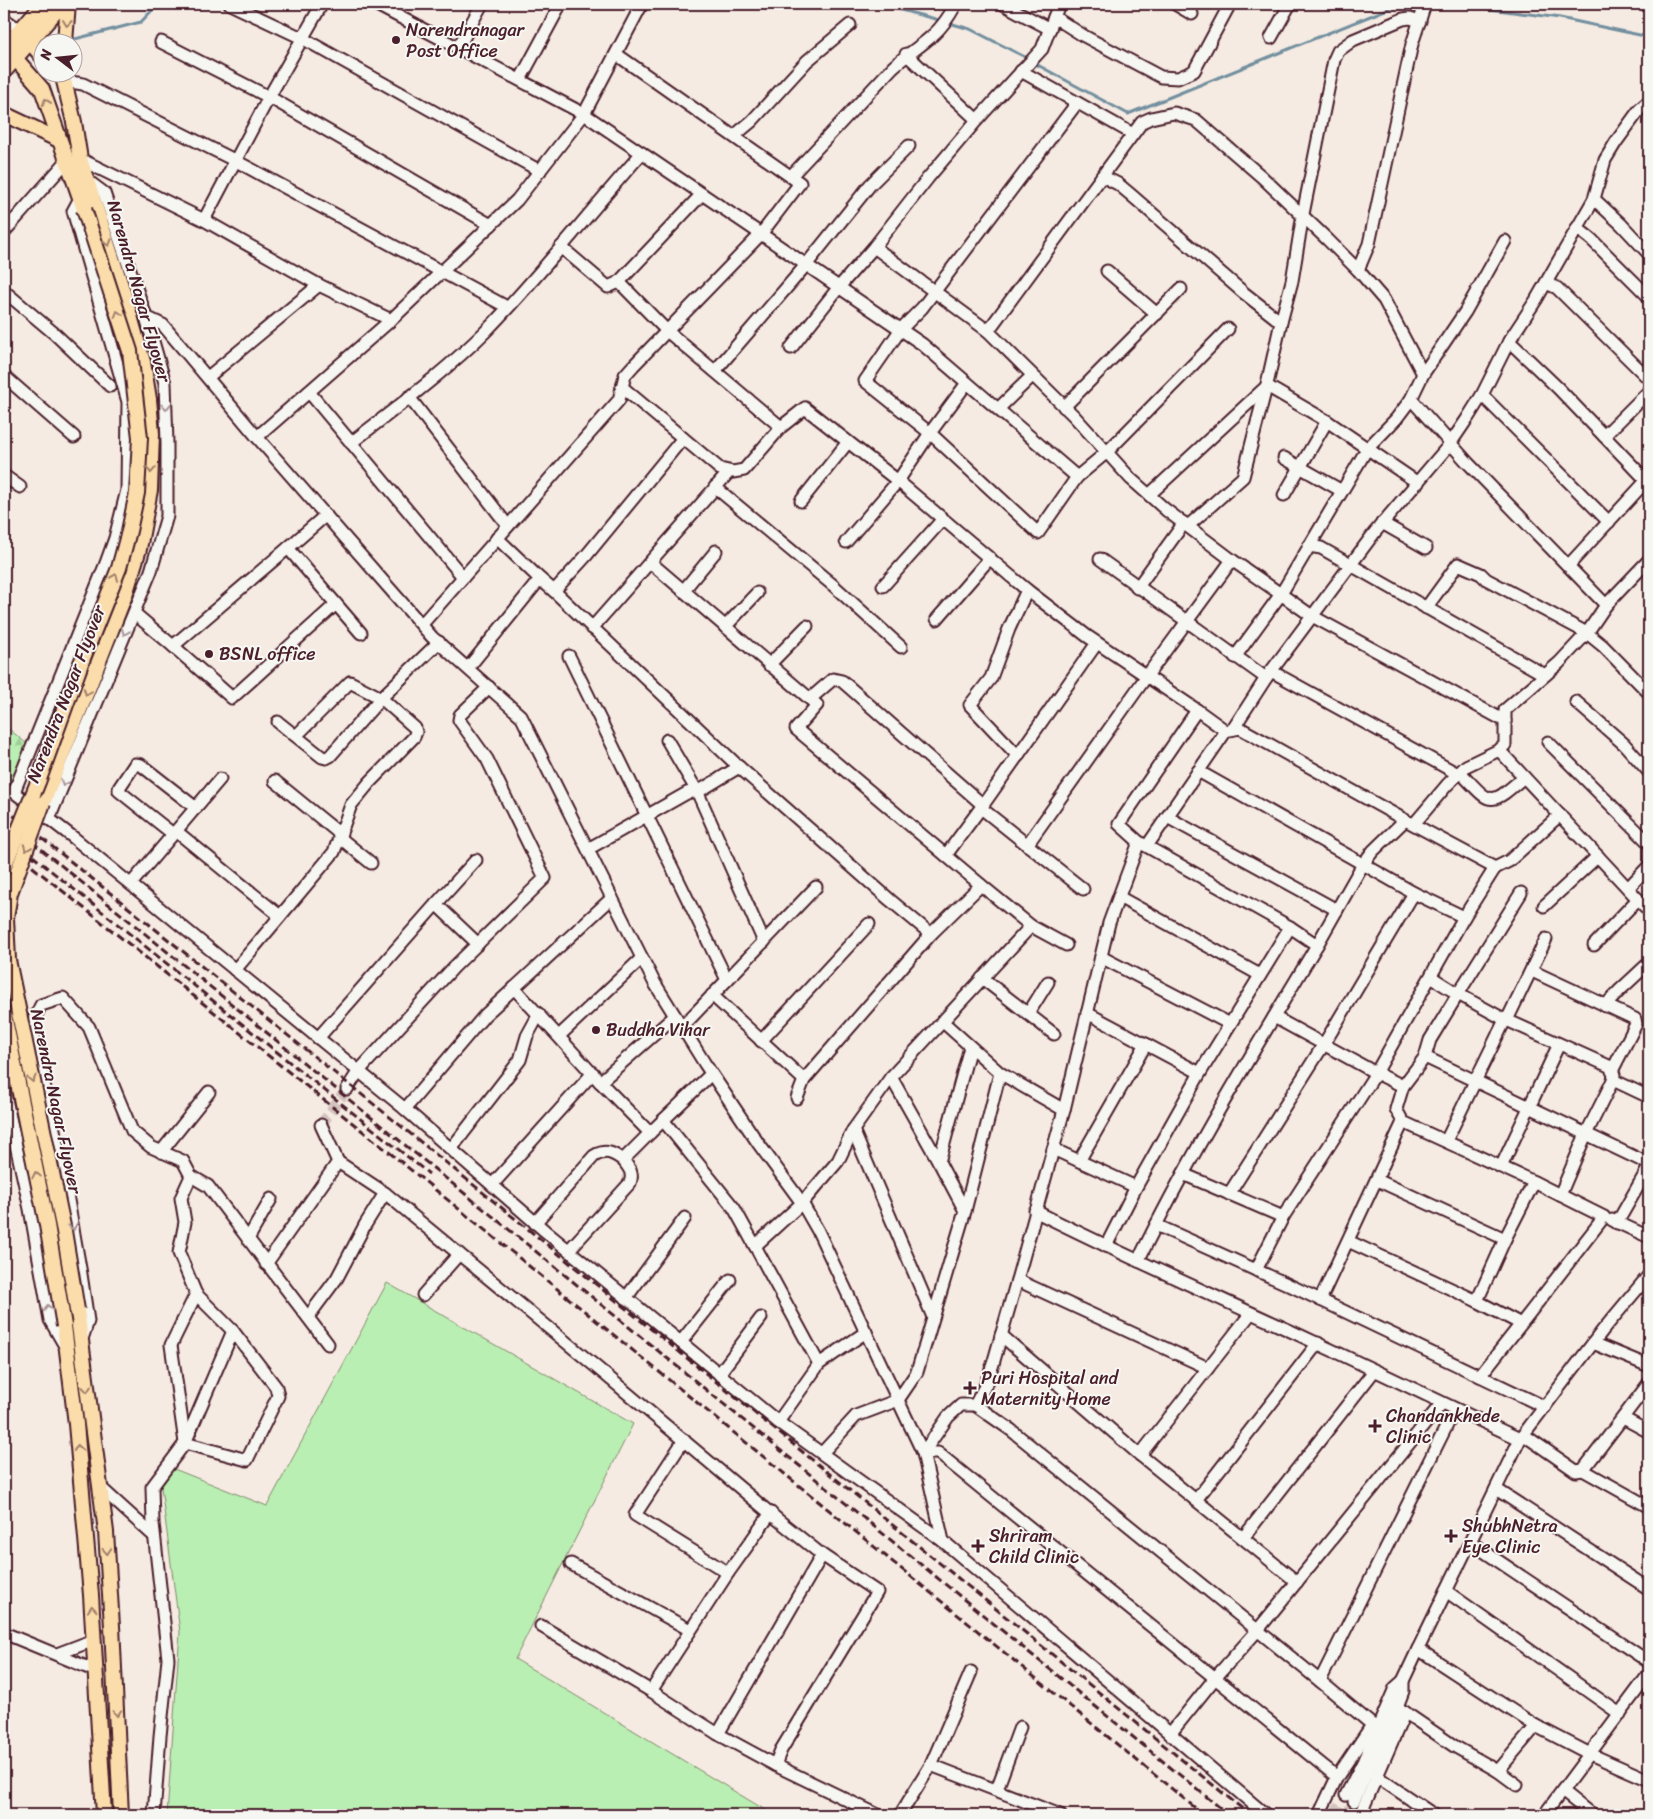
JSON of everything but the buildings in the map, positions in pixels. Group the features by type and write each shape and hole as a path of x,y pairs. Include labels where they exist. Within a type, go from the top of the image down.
{"highway":[{"path":"26,36 44,4"},
{"path":"4,70 7,50 26,36 60,4"}],"main road":[{"path":"66,32 68,4"},
{"path":"26,36 32,44"},
{"path":"7,50 42,90 66,162 85,201"},
{"name":"Narendra Nagar Flyover","path":"4,867 119,568 129,532 136,493 140,438 130,351 85,201 88,181 80,159 74,122 63,82"},
{"path":"4,114 59,140"},
{"name":"Narendra Nagar Flyover","path":"85,201 143,362 152,434 150,490 139,549 125,595 10,893 6,918 8,960 64,1231 77,1310 106,1532 121,1815"},
{"name":"Narendra Nagar Flyover","path":"4,1015 47,1225 68,1352 94,1640 104,1815"}],"street":[{"path":"230,4 302,38 540,171"},
{"path":"204,220 269,97 322,4"},
{"path":"375,4 396,9 458,48 584,114 642,153 922,344 1077,477"},
{"path":"458,48 482,4"},
{"path":"520,80 561,4"},
{"path":"257,437 391,320 517,200 584,114 642,4"},
{"path":"1003,4 1050,29"},
{"path":"791,348 977,120 1042,49 1059,4"},
{"path":"1175,4 1192,14"},
{"path":"1054,17 1084,36 1161,77 1178,78 1194,71 1230,4"},
{"path":"1271,38 1290,4"},
{"path":"1358,270 1369,244 1412,44 1425,4"},
{"path":"791,176 906,54 934,35 954,8"},
{"path":"1137,588 1186,524 1244,476 1292,281 1303,214 1334,60 1338,51 1346,44 1394,22 1410,18 1420,21"},
{"path":"4,19 26,36"},
{"path":"734,136 752,121 807,62 850,25"},
{"path":"161,42 269,97 491,225"},
{"path":"422,624 619,400 625,375 762,234 800,183 616,54"},
{"path":"906,54 977,120"},
{"path":"1022,69 1077,103 1133,134"},
{"path":"78,82 236,161 507,307"},
{"path":"975,1405 985,1386 1018,1280 1035,1211 1064,1110 1109,923 1143,844 1167,817 1268,675 1382,523 1450,444 1482,395 1509,341 1546,283 1594,199 1605,160 1640,109 1649,101"},
{"path":"1077,103 935,292 901,329 865,381 930,433 1038,533 1077,477 1107,452 1228,329"},
{"path":"988,331 1142,122 1151,118 1174,114 1196,120 1303,214 1358,270 1384,300 1423,374"},
{"path":"715,371 806,265 870,186 909,146"},
{"path":"351,443 437,375 486,331 642,153"},
{"path":"80,159 204,220 319,285 391,320"},
{"path":"4,232 66,162"},
{"path":"1102,176 1118,184 1244,293 1281,322"},
{"path":"49,819 151,571 167,516 168,443 165,383 146,317 104,193 88,181"},
{"path":"561,247 608,287 619,282 702,194"},
{"path":"1594,199 1648,250"},
{"path":"85,201 74,211 128,402 127,490 115,538 14,792 131,884 405,1109 536,1223 778,1422 942,1541 1266,1815"},
{"path":"1577,228 1591,239 1649,298"},
{"path":"1235,656 1281,594 1367,448 1396,419 1411,399 1423,374 1465,312 1505,240"},
{"path":"874,247 988,331 1064,407 1131,479 1232,560 1312,616 1505,722"},
{"path":"1107,271 1156,314"},
{"path":"619,282 667,331 781,427"},
{"path":"1546,283 1557,288 1649,379"},
{"path":"208,377 319,285"},
{"path":"1064,407 1181,290"},
{"path":"4,291 55,334 110,386"},
{"path":"146,317 163,325 257,437 438,642 521,716 654,982 711,1074 802,1203 818,1231 923,1453 942,1541"},
{"path":"1509,341 1648,479 1568,566"},
{"path":"4,376 74,437"},
{"path":"998,409 1032,376"},
{"path":"846,542 898,481 930,433 968,383"},
{"path":"1267,386 1327,421 1418,483"},
{"path":"1149,495 1267,386"},
{"path":"622,387 720,469 729,472 744,470 781,427 805,408 898,481 1027,590 1097,643 1196,710 1230,730 1240,728 1495,868"},
{"path":"1604,436 1649,391"},
{"path":"309,392 463,577"},
{"path":"1482,395 1609,522"},
{"path":"409,397 508,526"},
{"path":"1411,399 1450,444 1606,605"},
{"path":"1284,495 1327,421"},
{"path":"554,591 586,556 683,438"},
{"path":"801,501 848,442"},
{"path":"1284,458 1342,491"},
{"path":"592,628 729,472"},
{"path":"5,478 20,487"},
{"path":"715,487 834,586 901,648"},
{"path":"173,646 326,515"},
{"path":"883,586 943,519"},
{"path":"1382,523 1426,548"},
{"path":"497,538 739,767 931,934"},
{"path":"1309,546 1321,548 1545,675"},
{"path":"288,548 361,633"},
{"path":"683,591 716,551"},
{"path":"937,618 990,558"},
{"path":"1100,559 1137,588 1235,656 1268,675 1459,773 1483,796 1496,799 1524,777"},
{"path":"1027,845 1146,676 1232,560"},
{"path":"1138,1261 1213,1119 1363,864 1373,851 1410,822 1466,766 1499,750 1505,745 1505,710 1545,675 1587,633 1606,605 1649,560"},
{"path":"650,562 817,705 796,729 1030,926 1066,945"},
{"path":"1426,608 1458,564 1481,574 1486,579 1587,633 1604,646 1649,693"},
{"path":"468,668 540,579"},
{"path":"1018,756 970,705 991,678 1009,629 1027,590"},
{"path":"725,627 757,593"},
{"path":"134,612 232,698 336,604"},
{"path":"769,665 807,626"},
{"path":"278,722 322,757 326,758 438,642"},
{"path":"946,855 1097,643"},
{"path":"569,656 727,980"},
{"path":"810,699 833,679 842,681 982,807 1082,889"},
{"path":"235,970 334,852 351,805 370,782 414,737 416,732 415,728 382,698 350,682 296,736"},
{"path":"347,1089 358,1072 454,967 545,878 487,759 459,720 460,715 489,687"},
{"path":"1576,702 1624,744 1649,772"},
{"path":"1196,710 1119,824 1143,844 1290,927 1317,945"},
{"path":"667,740 697,791 764,942"},
{"path":"1548,742 1649,843"},
{"path":"1499,750 1649,911"},
{"path":"196,808 142,765 135,764 119,788 119,791 280,916"},
{"path":"588,850 687,793 697,791 739,767"},
{"path":"1198,771 1414,893 1464,917"},
{"path":"131,884 220,778"},
{"path":"275,781 371,863"},
{"path":"1256,1270 1283,1217 1376,1073 1464,917 1495,868 1509,861 1560,815"},
{"path":"1167,817 1337,910"},
{"path":"1544,906 1598,856"},
{"path":"318,1038 476,860"},
{"path":"1628,888 1649,866"},
{"path":"797,1098 804,1080 931,934 981,884"},
{"path":"682,1027 816,887"},
{"path":"1229,1194 1324,1044 1414,893"},
{"path":"1521,893 1430,1040 1425,1057 1403,1086 1396,1109 1403,1122 1649,1237"},
{"path":"1119,896 1260,975"},
{"path":"405,1109 485,1015 612,898"},
{"path":"1594,945 1638,899"},
{"path":"436,904 478,944"},
{"path":"761,1041 869,924"},
{"path":"755,1246 802,1203 838,1161 853,1130 891,1077 1030,926"},
{"path":"1106,1246 1136,1187 1200,1073 1290,927"},
{"path":"1446,1142 1532,971 1546,939"},
{"path":"1101,957 1230,1024"},
{"path":"559,1036 642,958"},
{"path":"1606,1006 1649,963"},
{"path":"1532,971 1635,1019 1636,1024 1560,1195"},
{"path":"1431,977 1506,1020 1611,1067 1612,1076"},
{"path":"982,978 1054,1034"},
{"path":"1028,1014 1048,982"},
{"path":"514,988 600,1082 650,1133"},
{"path":"712,995 804,1080"},
{"path":"31,1025 41,1005 63,998 89,1027 132,1131 151,1147 182,1161 191,1176 208,1186 328,1344"},
{"path":"1087,1013 1200,1073"},
{"path":"451,1149 520,1060 527,1036 539,1014"},
{"path":"600,1082 675,1016"},
{"path":"1274,1017 1403,1086"},
{"path":"4,1027 26,1020 31,1025 62,1166 81,1274 88,1321 81,1341"},
{"path":"942,1021 1000,1073 1064,1110"},
{"path":"1079,1161 1146,1044"},
{"path":"1501,1167 1559,1044"},
{"path":"939,1162 970,1048"},
{"path":"1425,1057 1649,1166 1617,1223"},
{"path":"492,1185 593,1073"},
{"path":"822,1454 856,1416 898,1400 917,1372 965,1211 1000,1073"},
{"path":"623,1160 711,1074"},
{"path":"1612,1076 1649,1098"},
{"path":"891,1077 965,1211"},
{"path":"4,1090 30,1209 50,1320 68,1352"},
{"path":"161,1152 209,1092"},
{"path":"663,1120 734,1208 819,1364"},
{"path":"1320,1300 1403,1122"},
{"path":"321,1125 338,1162 385,1193 822,1555 878,1592 781,1750 775,1765"},
{"path":"853,1130 933,1317"},
{"path":"1053,1149 1136,1187"},
{"path":"536,1223 594,1156 601,1152 607,1152 613,1153 623,1160 631,1171 630,1183 569,1250"},
{"path":"266,1264 338,1162"},
{"path":"1183,1174 1283,1217"},
{"path":"185,1443 247,1460 278,1396 276,1388 233,1331 196,1294 180,1253 185,1222 181,1198 191,1176"},
{"path":"1377,1180 1505,1239"},
{"path":"1477,1301 1505,1239 1534,1182"},
{"path":"308,1318 337,1278 364,1225 385,1193"},
{"path":"248,1240 271,1199"},
{"path":"1035,1211 1138,1261 1318,1343 1459,1412 1522,1437 1576,1470 1583,1470 1649,1507"},
{"path":"1480,1376 1604,1217"},
{"path":"626,1298 685,1218"},
{"path":"1156,1225 1320,1300 1544,1407"},
{"path":"1348,1241 1522,1324"},
{"path":"423,1295 459,1254"},
{"path":"1360,1815 1401,1710 1403,1681 1522,1437 1593,1343 1649,1274"},
{"path":"681,1342 730,1280"},
{"path":"1018,1280 1208,1368"},
{"path":"185,1443 171,1345 196,1294"},
{"path":"1140,1455 1252,1313"},
{"path":"719,1374 761,1318"},
{"path":"154,1815 168,1658 154,1536 152,1487 185,1443 233,1331"},
{"path":"778,1422 819,1364 866,1332"},
{"path":"1001,1336 1140,1455 1297,1582"},
{"path":"1196,1500 1318,1343"},
{"path":"1593,1343 1649,1366"},
{"path":"1242,1538 1374,1371"},
{"path":"1583,1470 1649,1383"},
{"path":"1170,1734 1442,1404"},
{"path":"923,1453 948,1417 961,1406 975,1405 1011,1430 1320,1681 1380,1724"},
{"path":"1320,1681 1452,1417 1459,1412"},
{"path":"1623,1418 1649,1432"},
{"path":"684,1440 634,1515 728,1573"},
{"path":"923,1453 938,1453 1337,1777"},
{"path":"100,1487 154,1536"},
{"path":"1496,1489 1649,1589"},
{"path":"651,1691 728,1573 771,1514"},
{"path":"1470,1542 1649,1662"},
{"path":"718,1734 822,1555"},
{"path":"571,1564 690,1630"},
{"path":"1446,1591 1620,1714"},
{"path":"541,1626 651,1691 718,1734 775,1765 878,1815"},
{"path":"4,1633 96,1671"},
{"path":"57,1654 94,1640"},
{"path":"1418,1649 1536,1726 1590,1754 1649,1780"},
{"path":"900,1815 931,1765 971,1672"},
{"path":"1544,1815 1649,1674"},
{"path":"1350,1798 1357,1774 1395,1688 1403,1681"},
{"path":"1319,1815 1337,1777 1380,1724 1401,1710"},
{"path":"1401,1710 1454,1746 1498,1771 1517,1786"},
{"path":"1498,1771 1536,1726"},
{"path":"996,1789 1020,1727"},
{"path":"931,1765 1060,1815"},
{"path":"1376,1776 1434,1815"},
{"path":"1562,1791 1592,1815"}],"green space":[{"path":"4,725 27,744 4,813"},
{"path":"387,1283 633,1424 515,1659 767,1811 765,1815 167,1815 180,1632 161,1487 174,1469 267,1506"}],"waterway":[{"path":"82,37 141,22 158,4"},
{"path":"878,4 943,21"},
{"path":"1034,63 1128,114 1400,4"},
{"path":"1451,4 1560,18 1649,37"},
{"path":"949,23 970,29 1029,59"}],"tunnel":[{"path":"321,1125 347,1089"},
{"path":"1334,1815 1346,1795"},
{"path":"1347,1815 1354,1801"}],"railway":[{"path":"4,808 396,1122 1250,1815"},
{"path":"4,819 1229,1815"},
{"path":"4,833 429,1174"},
{"path":"4,844 395,1157 1204,1815"}],"place":[{"name":"Narendranagar Post Office","path":"396,40"},
{"name":"BSNL office","path":"209,654"},
{"name":"Buddha Vihar","path":"596,1030"},
{"name":"Puri Hospital and Maternity Home","path":"970,1388"},
{"name":"Chandankhede Clinic","path":"1375,1426"},
{"name":"ShubhNetra Eye Clinic","path":"1451,1536"},
{"name":"Shriram Child Clinic","path":"978,1546"}]}
